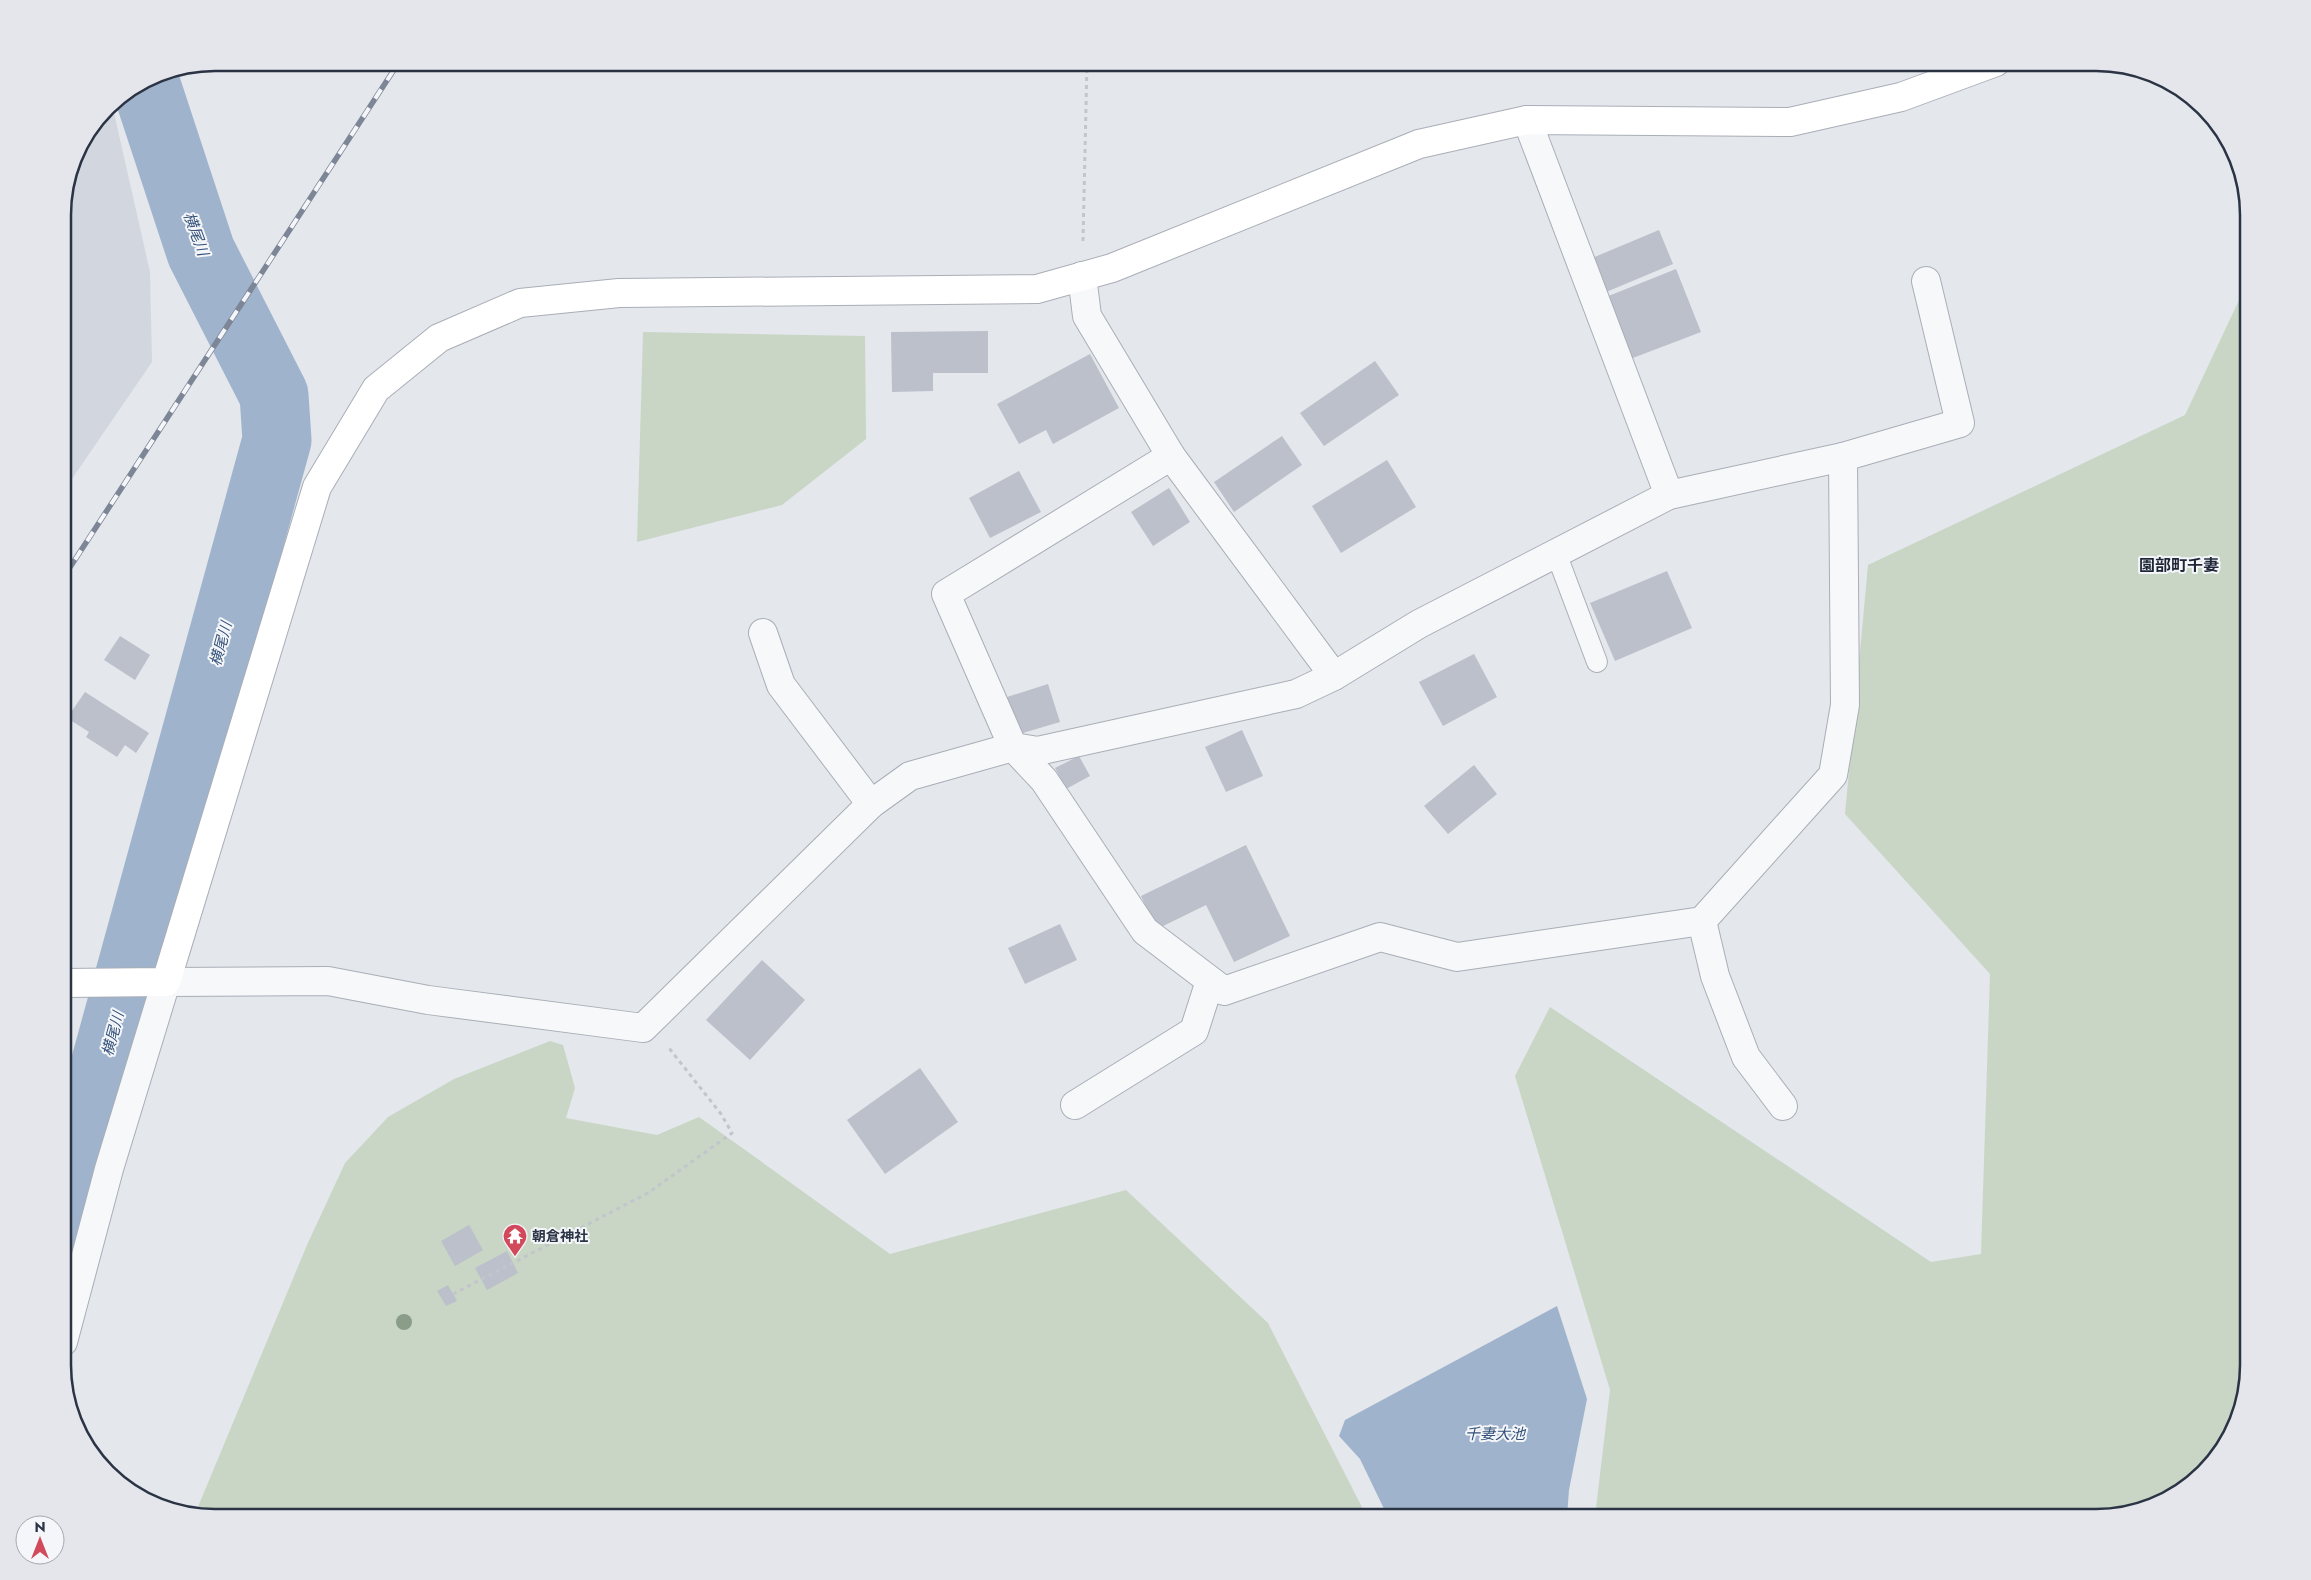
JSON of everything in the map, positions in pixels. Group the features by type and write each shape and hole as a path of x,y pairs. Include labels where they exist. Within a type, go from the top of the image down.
{"street":[{"path":"72,1308 159,982 318,488 376,389 439,338 520,303 620,293 1037,289 1112,268 1419,144 1527,120 1790,122 1901,97 1971,71"},
{"path":"1527,120 1669,495"},
{"path":"1082,276 1087,316 1172,456 1334,676"},
{"path":"72,983 328,981 428,1000 643,1028 871,804 910,776 1013,747 1038,750 1296,694 1334,676 1419,624 1669,495 1843,457 1960,424 1926,281"},
{"path":"1172,456 946,594 1013,747 1044,780 1145,930 1224,991 1380,937 1457,956 1702,921 1833,775 1845,705 1843,457"},
{"path":"763,633 781,685 871,804"},
{"path":"1702,921 1715,976 1746,1057 1783,1106"},
{"path":"1075,1106 1194,1031 1210,981"}],"lane":[{"path":"1556,553 1597,662"}],"path":[{"path":"1082,276 1087,72"},
{"path":"453,1294 648,1193 732,1133 721,1114 648,1022"}],"shaded area":[{"path":"114,112 150,272 152,362 72,479 72,196 82,160 95,135"}],"green space":[{"path":"2240,298 2240,1365 2239,1384 2235,1402 2225,1429 2216,1445 2204,1460 2176,1485 2142,1501 2115,1508 1596,1509 1610,1390 1515,1076 1550,1007 1931,1262 1981,1254 1990,974 1845,814 1868,565 2185,415"},
{"path":"643,332 865,336 866,439 782,505 637,542"},
{"path":"550,1041 563,1045 575,1088 566,1118 657,1135 699,1117 890,1254 1126,1190 1268,1323 1363,1509 197,1508 307,1245 345,1163 388,1117 454,1079"}],"water":[{"name":"千妻大池","path":"1557,1306 1587,1399 1569,1490 1568,1509 1384,1509 1360,1459 1339,1436 1345,1420"}],"building":[{"path":"1659,230 1673,264 1599,295 1585,261"},
{"path":"1676,269 1701,332 1625,361 1601,299"},
{"path":"988,331 988,373 933,373 933,391 892,392 891,332"},
{"path":"1090,354 1119,408 1053,444 1046,430 1019,444 997,404"},
{"path":"1375,361 1399,395 1324,446 1300,413"},
{"path":"1282,436 1302,465 1234,512 1214,482"},
{"path":"1387,460 1416,507 1341,553 1312,506"},
{"path":"1019,471 1041,512 990,538 969,498"},
{"path":"1169,488 1190,522 1153,546 1131,512"},
{"path":"1667,571 1692,628 1615,661 1590,603"},
{"path":"120,636 150,655 135,680 104,660"},
{"path":"1474,654 1497,697 1443,726 1419,682"},
{"path":"1048,684 1060,722 1016,735 1004,698"},
{"path":"85,692 149,733 136,753 125,745 117,757 86,737 89,732 72,721 72,711"},
{"path":"1242,730 1263,776 1226,792 1205,747"},
{"path":"1079,756 1090,776 1066,789 1055,768"},
{"path":"1474,765 1497,794 1448,834 1424,806"},
{"path":"1246,845 1290,936 1234,962 1206,905 1157,929 1141,896"},
{"path":"1060,924 1077,960 1025,984 1008,948"},
{"path":"762,960 805,1000 750,1060 706,1020"},
{"path":"920,1068 958,1122 885,1174 847,1120"},
{"path":"469,1225 483,1250 455,1266 441,1241"},
{"path":"507,1251 518,1273 487,1290 475,1268"},
{"path":"448,1285 457,1301 446,1306 437,1291"}],"waterway":[{"name":"横尾川","path":"72,1185 277,440 274,395 201,252 147,89"}],"railway":[{"path":"72,564 393,72"}],"place":[{"name":"朝倉神社","path":"515,1257"}],"district":[{"name":"園部町千妻","path":"2179,565"}]}
